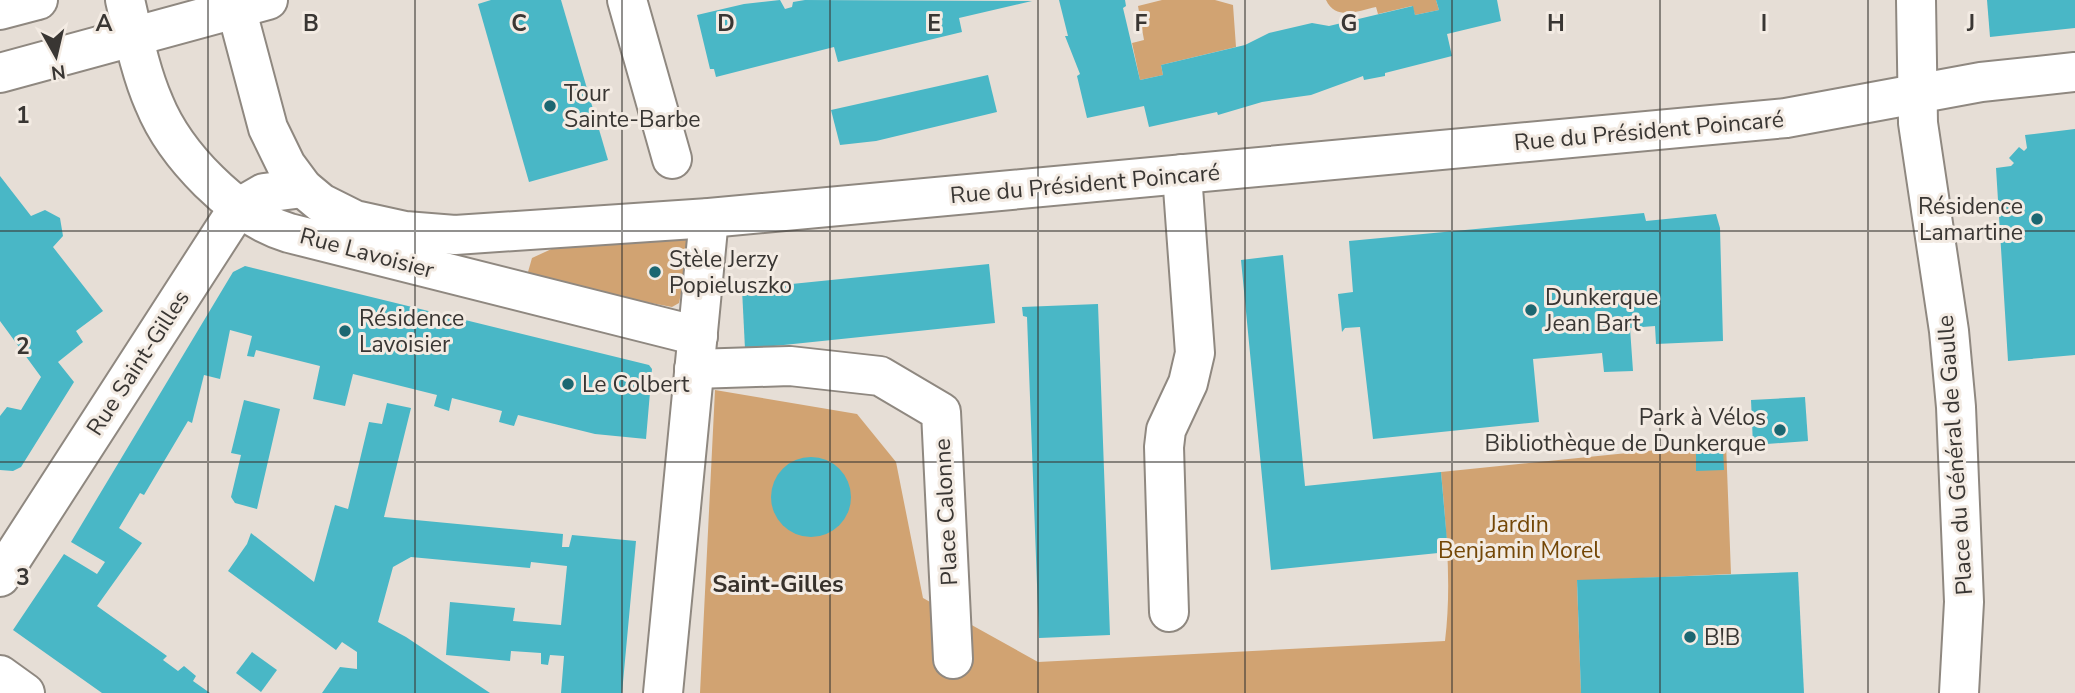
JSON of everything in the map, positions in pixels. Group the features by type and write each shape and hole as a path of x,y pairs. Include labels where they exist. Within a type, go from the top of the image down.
{"street":[{"path":"0,10 37,0"},
{"name":"Rue Lavoisier","path":"125,0 149,91 164,125 220,194 238,208 263,223 289,233 696,353"},
{"path":"627,0 672,159"},
{"name":"Place du Général de Gaulle","path":"1916,0 1917,92 1922,155 1949,331 1956,407 1964,602 1959,693"},
{"path":"9,72 246,3"},
{"name":"Rue du Président Poincaré","path":"246,3 268,128 285,165 303,188 321,203 355,220 439,235 709,218 1786,118 1845,109 1917,92 2075,72"},
{"path":"1169,612 1164,447 1166,430 1188,383 1195,353 1182,174"},
{"path":"238,208 264,194 303,188"},
{"name":"Rue Saint-Gilles","path":"0,577 238,208"},
{"path":"663,693 709,218"},
{"name":"Place Calonne","path":"696,353 880,376 942,412 953,659"},
{"path":"0,675 25,693"}],"green space":[{"path":"1162,0 1215,0 1233,5 1236,47 1161,65 1163,75 1140,80 1132,43 1144,40 1138,6"},
{"path":"1326,0 1436,0 1439,10 1415,15 1412,6 1378,14 1376,7 1348,13 1336,11"},
{"path":"688,239 691,245 679,303 672,307 536,281 528,272 532,258 558,246"},
{"name":"Jardin Benjamin Morel","path":"715,390 857,414 896,462 923,598 1038,662 1445,641 1448,578 1441,472 1726,443 1731,574 1577,581 1581,693 700,693"}],"building":[{"name":"Tour Sainte-Barbe","path":"491,0 561,0 608,160 529,182 478,4"},
{"path":"780,0 785,9 792,7 793,2 805,0 1032,1 959,18 962,32 838,62 834,47 716,77 714,69 710,69 697,15 744,4"},
{"path":"1059,0 1125,0 1126,6 1123,8 1140,80 1163,75 1161,65 1245,45 1269,33 1312,23 1329,26 1413,6 1415,15 1439,10 1436,0 1497,0 1501,21 1447,34 1452,56 1385,73 1385,76 1364,80 1363,76 1311,95 1262,102 1218,115 1217,112 1149,127 1144,106 1087,118 1077,76 1080,74 1065,36 1068,36"},
{"path":"1987,0 2075,0 2075,28 1990,37"},
{"path":"988,75 997,112 876,141 840,145 831,110"},
{"name":"Résidence Lamartine","path":"2075,129 2075,355 2008,361 1996,168 2014,163 2009,158 2019,147 2024,151 2027,148 2025,135"},
{"path":"0,176 31,216 45,210 60,218 63,236 53,247 103,311 76,331 83,342 58,362 74,382 21,467 13,471 0,470 0,416 7,407 21,410 41,377 0,321"},
{"name":"Dunkerque Jean Bart","path":"1644,213 1646,221 1716,214 1720,228 1723,341 1656,344 1655,326 1630,328 1633,371 1604,372 1602,353 1533,359 1539,422 1373,439 1360,327 1345,328 1342,332 1338,294 1353,292 1349,241"},
{"path":"1283,255 1305,486 1441,472 1448,552 1271,570 1241,260"},
{"path":"989,264 995,323 745,349 742,289"},
{"path":"245,266 649,365 652,369 646,439 595,434 518,415 514,426 499,422 502,411 452,398 449,411 434,406 437,395 353,374 345,406 313,399 320,366 256,350 254,357 247,356 252,336 230,330 220,379 204,375 192,423 188,421 144,495 140,493 119,528 142,543 97,606 167,656 163,660 178,671 184,666 196,676 193,681 210,693 102,693 13,630 64,554 97,574 105,562 71,542 233,272"},
{"path":"1098,304 1110,635 1039,638 1027,317 1023,316 1022,307"},
{"name":"Park à Vélos Bibliothèque de Dunkerque","path":"1805,397 1808,441 1753,445 1751,400"},
{"path":"244,400 280,409 257,509 235,503 231,497 241,455 231,453"},
{"path":"387,403 411,408 384,517 563,534 562,547 569,547 572,535 636,541 622,693 561,693 564,656 550,655 548,665 541,664 541,653 511,651 510,661 446,655 450,602 515,608 513,621 561,625 567,566 531,562 530,568 411,557 393,567 378,622 406,637 490,693 322,693 340,667 357,669 357,652 342,642 336,650 228,571 247,544 251,533 314,582 335,505 348,509 369,422 382,424"},
{"path":"1723,448 1724,470 1696,471 1696,449"},
{"path":"811,457 826,460 839,469 848,482 851,497 848,512 839,525 826,534 811,537 796,534 783,525 774,512 771,497 774,482 783,469 796,460"},
{"name":"B!B","path":"1798,572 1804,693 1581,693 1577,580"},
{"path":"252,652 277,670 261,692 236,673"}],"place":[{"name":"Tour Sainte-Barbe","path":"550,106"},
{"name":"Résidence Lamartine","path":"2037,219"},
{"name":"Stèle Jerzy Popieluszko","path":"655,272"},
{"name":"Dunkerque Jean Bart","path":"1531,310"},
{"name":"Résidence Lavoisier","path":"345,331"},
{"name":"Le Colbert","path":"568,384"},
{"name":"Park à Vélos Bibliothèque de Dunkerque","path":"1780,430"},
{"name":"B!B","path":"1690,637"}],"district":[{"name":"Saint-Gilles","path":"778,584"}]}
